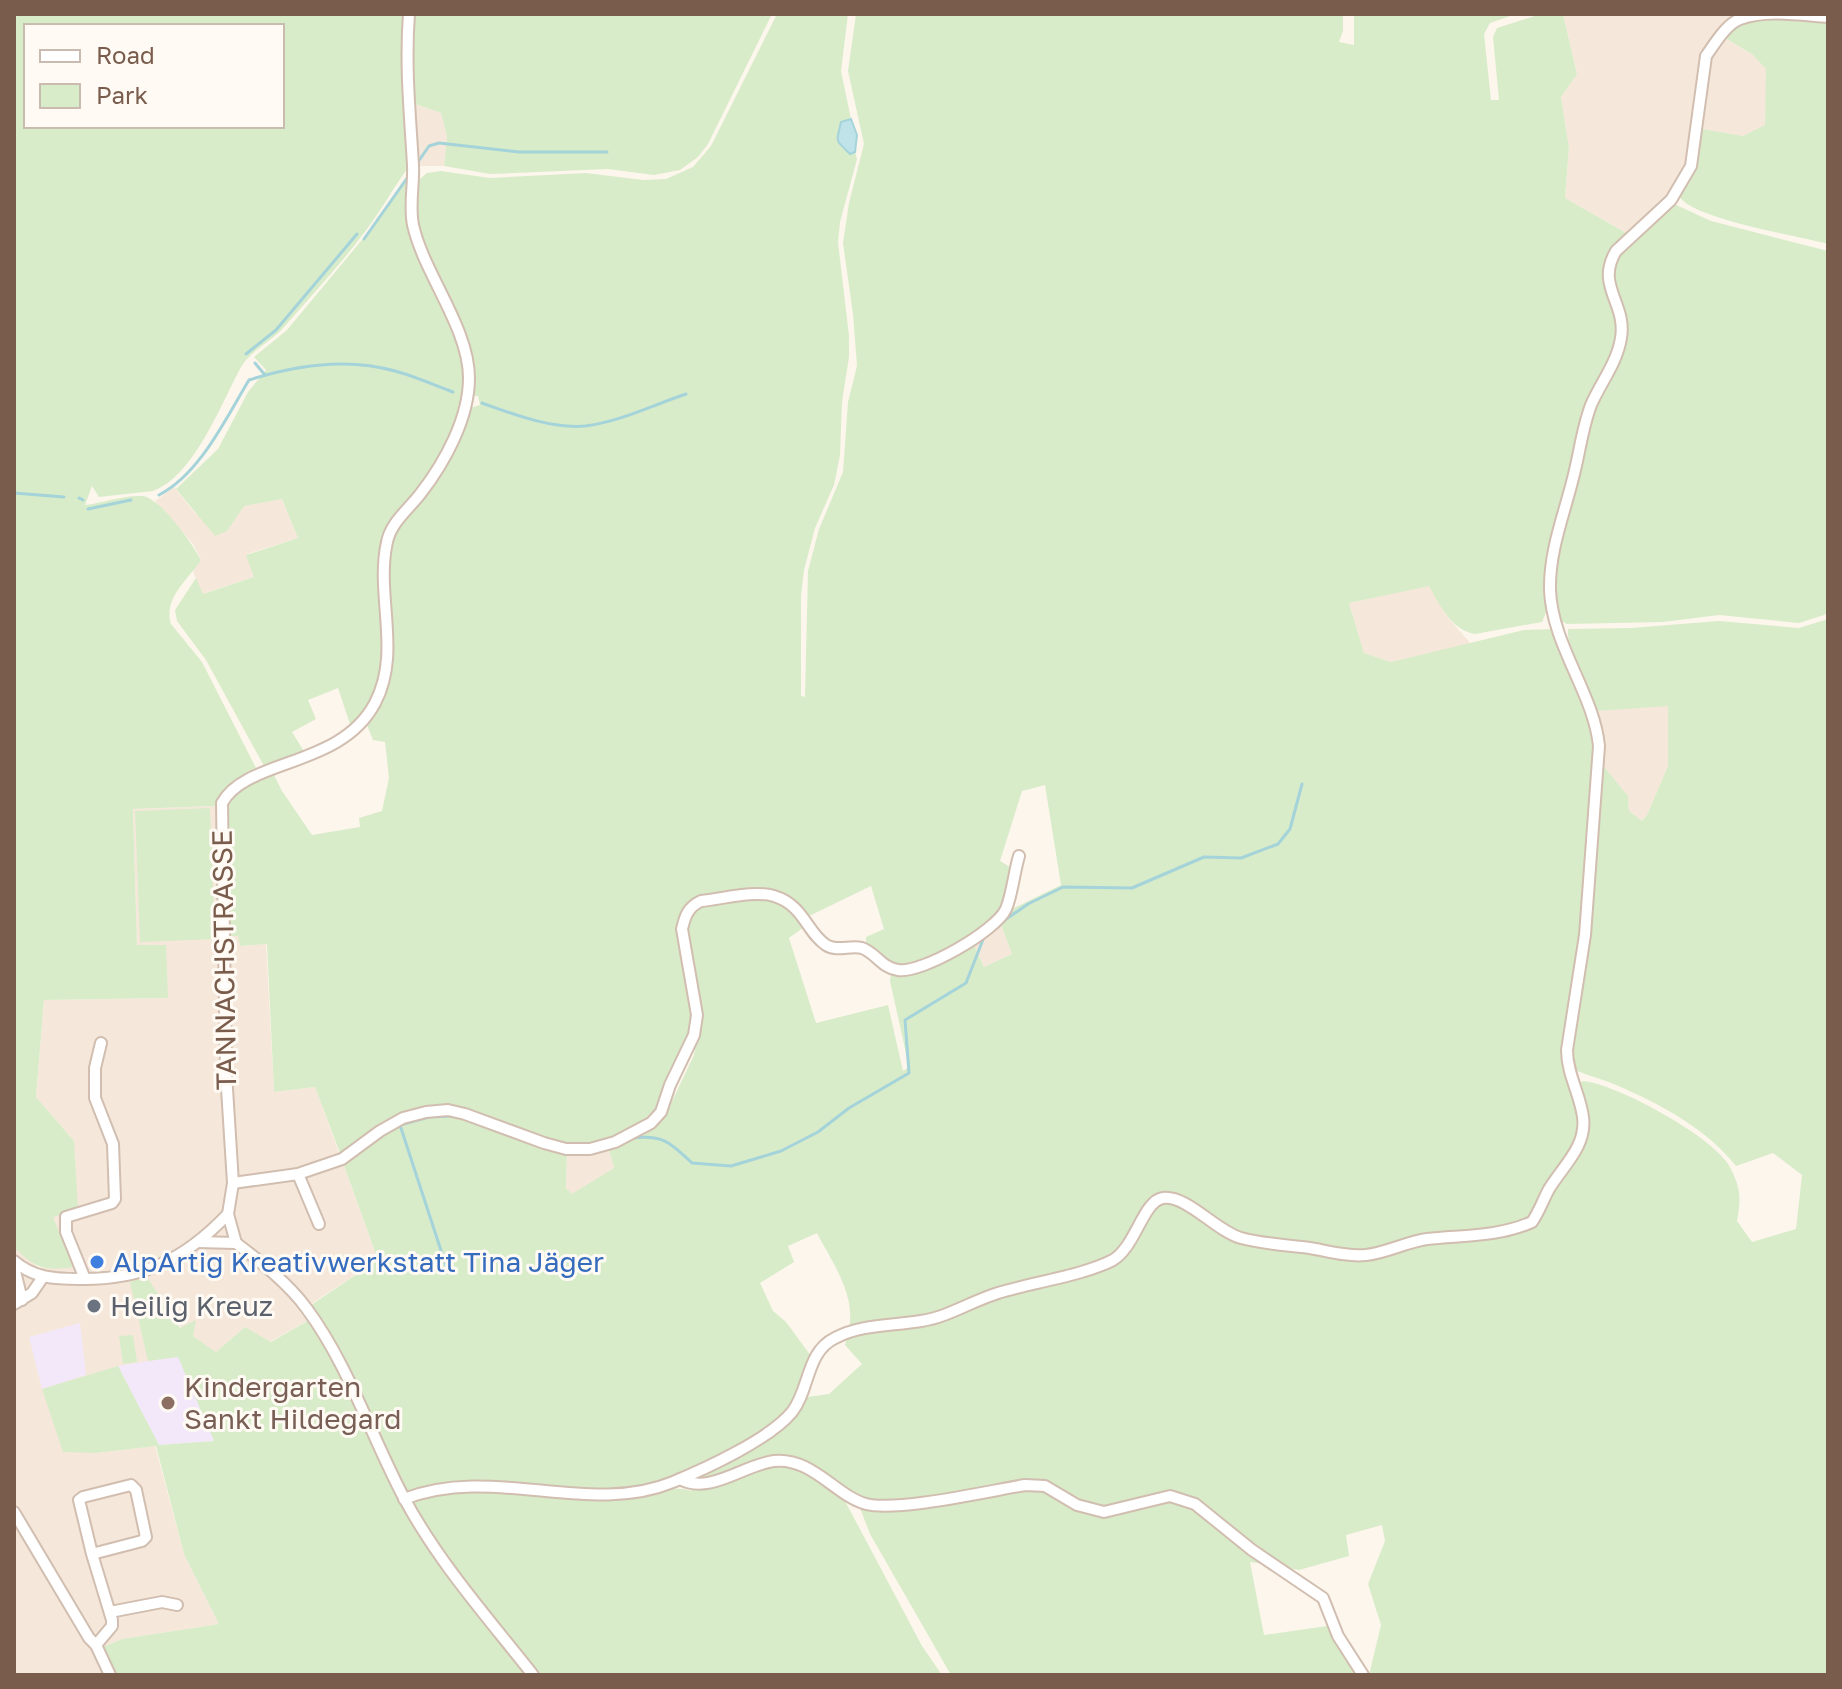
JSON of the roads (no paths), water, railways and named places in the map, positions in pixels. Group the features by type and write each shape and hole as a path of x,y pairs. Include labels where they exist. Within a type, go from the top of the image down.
{"street":[{"name":"TANNACHSTRASSE","path":"236,1243 228,1214 233,1183 226,1073 222,803 230,791 244,782 342,741 375,704 382,686 388,651 384,571 388,538 392,528 422,492 443,459 462,418 467,397 469,376 464,347 413,225 406,45 409,14"},
{"path":"404,1499 456,1485 610,1493 645,1490 680,1479 769,1433 792,1413 804,1393 817,1352 831,1340 854,1330 940,1316 997,1293 1101,1265 1114,1259 1133,1239 1144,1214 1152,1204 1163,1198 1181,1202 1241,1238 1366,1255 1407,1242 1483,1236 1521,1228 1532,1222 1558,1175 1578,1148 1584,1127 1583,1113 1567,1063 1567,1050 1585,935 1599,767 1597,728 1577,682 1552,609 1552,565 1590,407 1621,340 1621,318 1607,275 1610,261 1616,251 1676,194 1691,166 1706,56 1716,42 1739,17 1771,14 1828,17"},
{"path":"233,1183 298,1174 342,1159 403,1118 448,1110 566,1149 590,1149 615,1142 651,1123 661,1112 694,1035 697,1015 682,929 693,904 773,895 794,906 824,945 861,948 886,966 907,971 953,951 997,921 1007,906 1019,856"},
{"path":"85,1279 66,1232 66,1217 112,1203 115,1199 113,1144 95,1098 95,1068 101,1043"},
{"path":"298,1174 319,1224"},
{"path":"14,1264 43,1277 85,1279 136,1275 156,1268 198,1242 228,1214"},
{"path":"198,1242 236,1243 306,1307 330,1342 404,1499 452,1574 533,1675"},
{"path":"14,1264 18,1302 32,1293 43,1277"},
{"path":"680,1479 691,1485 711,1482 774,1461 813,1471 834,1483 849,1498 881,1506 1025,1485 1045,1486 1077,1505 1104,1512 1170,1496 1195,1504 1252,1550 1323,1598 1338,1636 1363,1675"},
{"path":"92,1554 142,1541 146,1537 136,1490 131,1485 79,1500 92,1554 110,1612 112,1626 96,1645"},
{"path":"14,1512 96,1645 110,1675"},
{"path":"110,1612 162,1602 177,1605"}],"water":[{"path":"851,119 857,135 855,152 850,154 838,137 841,122"}],"waterway":[{"path":"418,162 429,146 439,143 519,152 607,152"},
{"path":"364,239 410,174"},
{"path":"246,354 276,330 357,234"},
{"path":"255,363 265,375"},
{"path":"159,495 174,486 199,459 249,380 303,367 358,364 402,373 453,392"},
{"path":"482,403 546,423 585,426 623,417 686,394"},
{"path":"14,493 64,497"},
{"path":"79,498 83,500"},
{"path":"88,509 131,500"},
{"path":"1002,922 1028,904 1063,887 1132,888 1204,857 1241,858 1278,844 1290,829 1302,784"},
{"path":"632,1138 659,1139 692,1163 731,1166 781,1151 818,1132 849,1108 909,1073 905,1020 966,983 984,937"},
{"path":"448,1272 400,1125 429,1117 452,1116"}],"place":[{"name":"AlpArtig Kreativwerkstatt Tina Jäger","path":"97,1262"},
{"name":"Heilig Kreuz","path":"94,1306"},
{"name":"Kindergarten Sankt Hildegard","path":"168,1403"}]}
